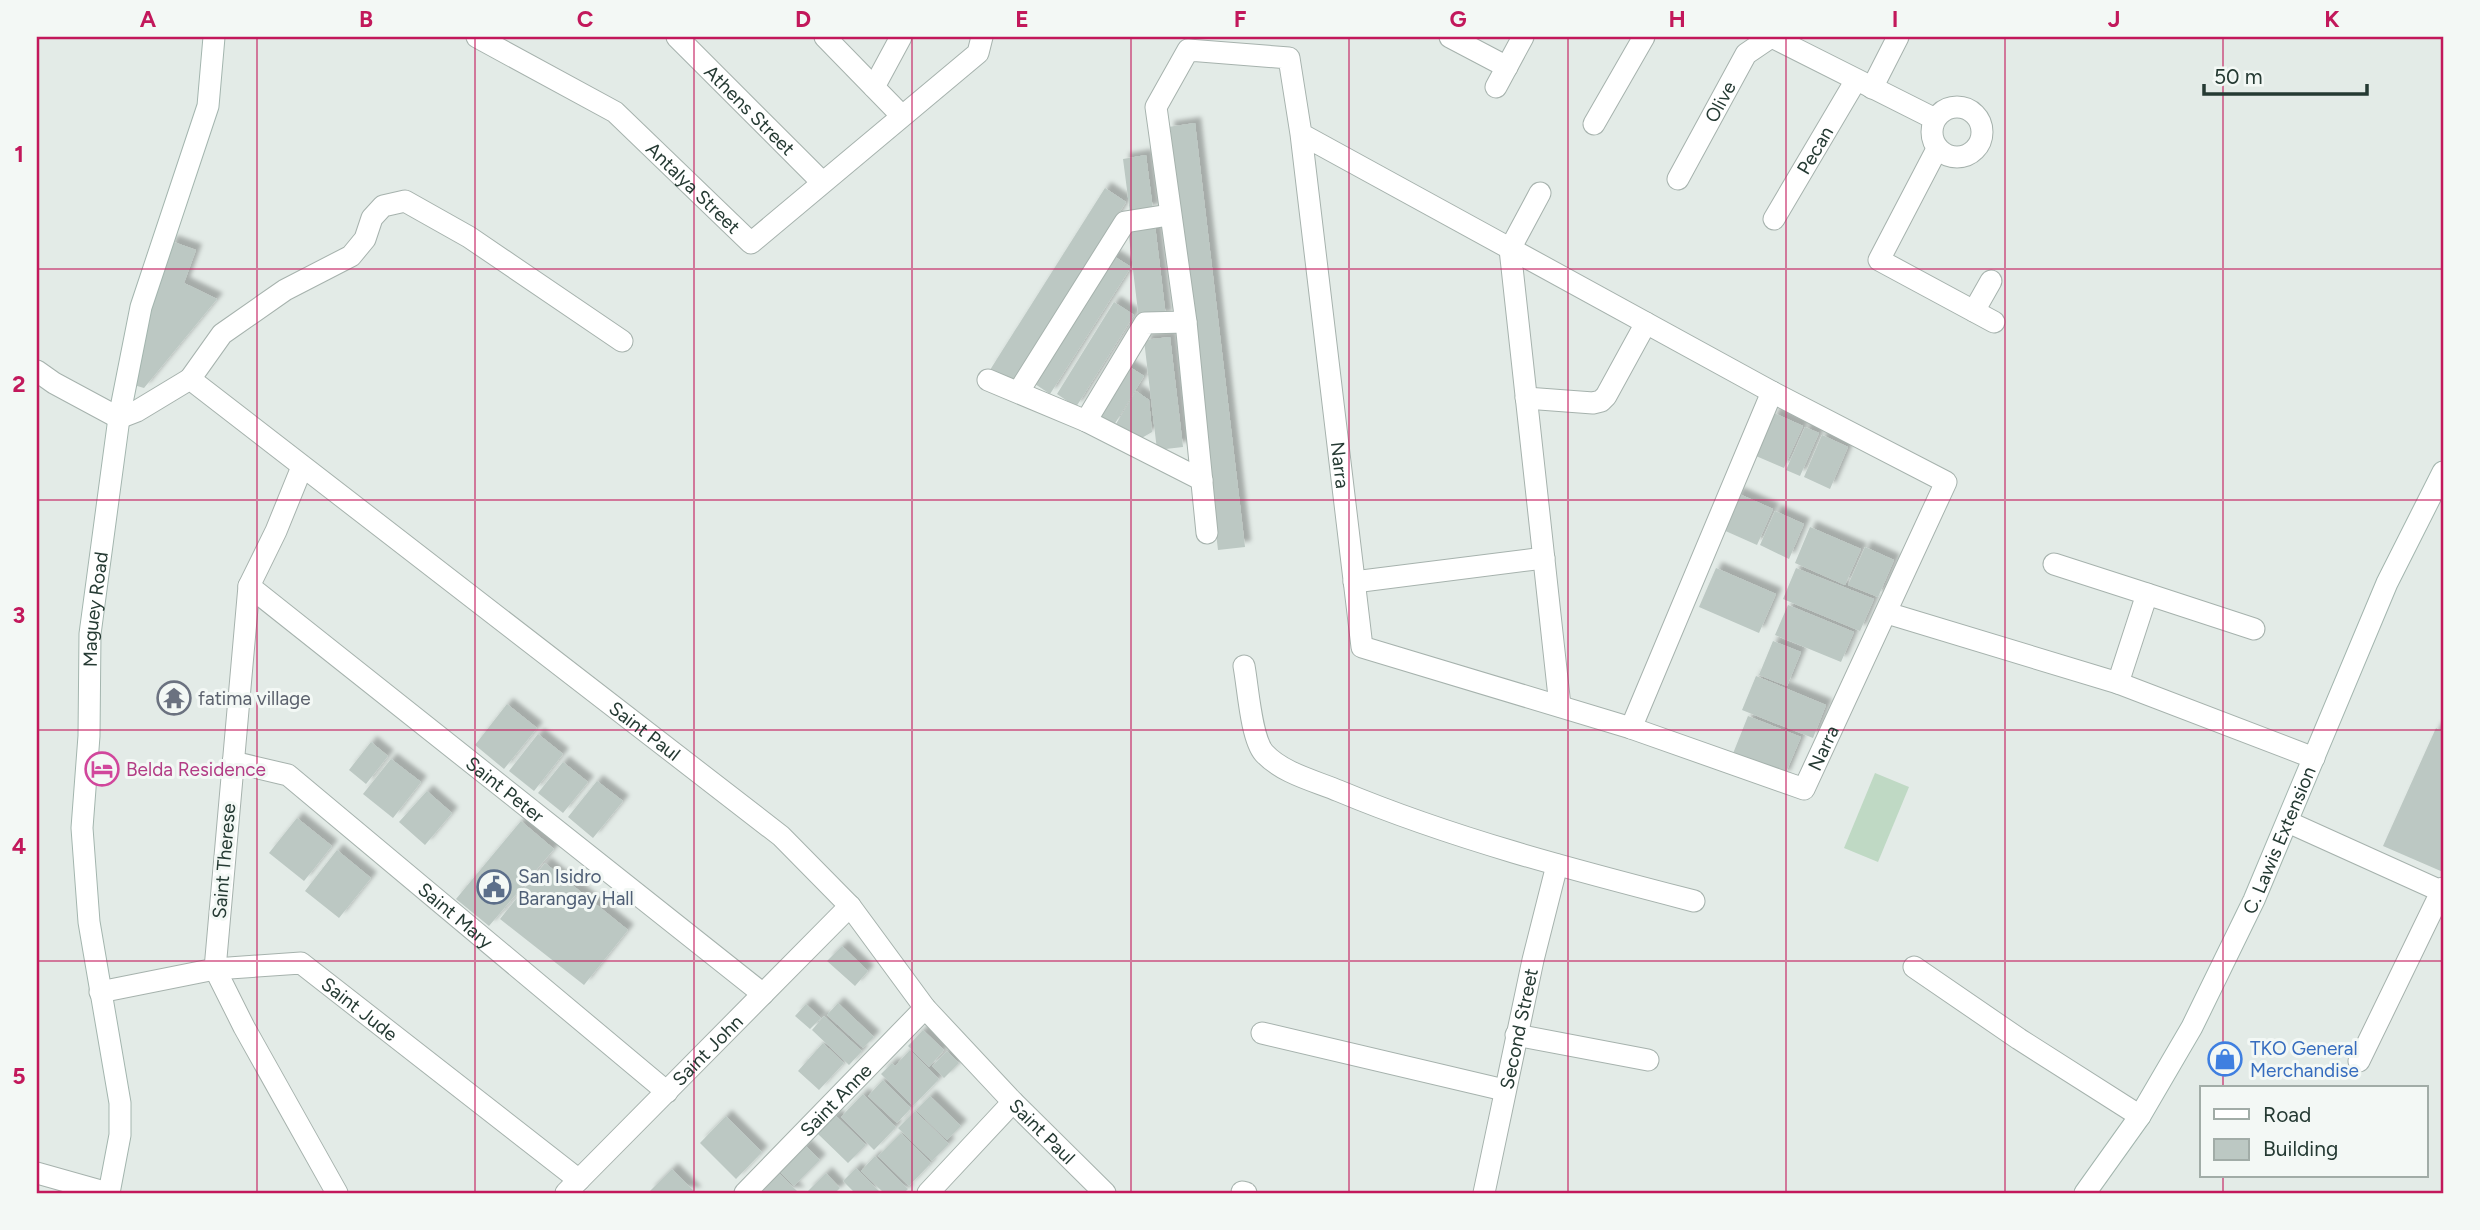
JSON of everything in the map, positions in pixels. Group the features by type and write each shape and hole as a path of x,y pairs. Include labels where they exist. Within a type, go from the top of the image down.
{"street":[{"name":"Maguey Road","path":"109,1193 120,1135 120,1103 89,922 82,828 89,736 90,634 119,418 141,307 200,138 208,106 214,37"},
{"name":"Antalya Street","path":"477,37 615,112 751,243 978,53 982,37"},
{"name":"Athens Street","path":"677,37 822,182"},
{"path":"825,37 901,116"},
{"path":"874,87 901,37"},
{"path":"1450,37 1507,67"},
{"path":"1496,87 1523,37"},
{"path":"1594,124 1644,37"},
{"path":"1772,37 1935,119"},
{"name":"Olive","path":"1678,179 1746,54 1772,37"},
{"name":"Pecan","path":"1774,219 1898,37"},
{"path":"1207,533 1185,322 1156,107 1188,50 1243,46 1289,58 1301,134"},
{"path":"1950,107 1960,107 1977,116 1982,125 1982,135 1973,152 1965,157 1955,158 1937,149 1932,140 1931,129 1941,112 1950,107"},
{"name":"Narra","path":"1301,134 1772,392 1946,482 1804,789 1632,728 1362,647 1301,134"},
{"path":"1937,149 1879,260 1993,322"},
{"path":"1540,193 1510,249 1560,706"},
{"path":"37,371 119,418 137,411 190,379 222,334 285,290 351,256 365,239 372,218 383,206 405,201 469,237 622,341"},
{"path":"1019,391 1125,222 1169,215"},
{"path":"1974,311 1991,281"},
{"path":"1086,421 1144,323 1185,322"},
{"path":"1526,398 1593,403 1604,399 1646,323"},
{"name":"Saint Paul","path":"190,379 781,836 850,906 925,1008 1013,1102 1105,1193"},
{"path":"989,380 1086,421 1202,480"},
{"path":"1632,728 1772,392"},
{"name":"Saint Therese","path":"215,970 249,586 276,531 302,467"},
{"name":"C. Lawis Extension","path":"2085,1193 2140,1116 2192,1027 2254,900 2387,583 2443,472"},
{"path":"1354,582 1544,558"},
{"path":"2054,564 2254,629"},
{"name":"Saint Peter","path":"249,586 763,994"},
{"path":"2118,683 2147,594"},
{"path":"1887,613 2118,683 2314,758"},
{"path":"1244,666 1255,737 1262,751 1282,766 1369,804 1558,865 1694,901"},
{"name":"Saint Mary","path":"233,762 288,775 667,1092"},
{"path":"2288,822 2443,891 2358,1061"},
{"name":"Second Street","path":"1484,1193 1504,1090 1558,865"},
{"name":"Saint John","path":"573,1186 850,906"},
{"name":"Saint Jude","path":"100,992 215,970 301,963 573,1186"},
{"path":"1914,967 2019,1039 2140,1116"},
{"path":"215,970 337,1193"},
{"name":"Saint Anne","path":"745,1193 925,1008"},
{"path":"1262,1033 1504,1090"},
{"path":"1517,1035 1648,1060"},
{"path":"928,1193 1013,1102"},
{"path":"37,1173 109,1193"}],"green space":[{"path":"1875,773 1909,787 1878,862 1844,848"}],"building":[{"path":"1195,123 1245,547 1218,550 1168,127"},
{"path":"1146,155 1153,210 1130,213 1123,159"},
{"path":"1105,188 1126,202 1012,384 990,370"},
{"path":"1155,225 1166,317 1139,320 1128,228"},
{"path":"171,241 196,250 184,283 217,299 144,388 127,383"},
{"path":"1112,255 1131,267 1050,394 1032,382"},
{"path":"1114,302 1134,315 1076,407 1057,394"},
{"path":"1170,337 1183,447 1157,450 1144,340"},
{"path":"1125,364 1144,376 1114,425 1094,413"},
{"path":"1136,391 1149,400 1152,432 1140,439 1116,424"},
{"path":"1774,413 1803,426 1784,468 1756,456"},
{"path":"1805,427 1819,433 1800,476 1786,470"},
{"path":"1822,435 1848,447 1830,489 1804,477"},
{"path":"1737,493 1773,509 1757,545 1721,529"},
{"path":"1775,511 1804,524 1789,559 1760,545"},
{"path":"1810,527 1861,549 1845,585 1795,563"},
{"path":"1865,547 1894,560 1878,597 1848,585"},
{"path":"1716,568 1776,594 1759,633 1699,607"},
{"path":"1796,568 1874,599 1860,631 1783,599"},
{"path":"1788,605 1854,632 1841,662 1775,635"},
{"path":"1773,641 1801,652 1787,686 1759,675"},
{"path":"1756,676 1826,705 1813,738 1742,710"},
{"path":"507,704 537,728 504,769 475,745"},
{"path":"1748,716 1801,737 1784,777 1732,756"},
{"path":"2436,728 2443,732 2443,872 2383,846"},
{"path":"538,734 563,754 534,791 509,771"},
{"path":"371,742 388,756 366,784 349,770"},
{"path":"391,759 421,782 393,818 363,794"},
{"path":"563,762 588,782 563,813 538,793"},
{"path":"597,781 623,801 593,838 568,817"},
{"path":"427,791 452,813 425,845 399,822"},
{"path":"297,818 332,846 304,881 269,853"},
{"name":"San Isidro Barangay Hall","path":"521,821 554,849 489,926 456,899"},
{"path":"337,850 371,878 339,918 305,891"},
{"path":"545,863 628,930 584,985 500,919"},
{"path":"842,946 868,971 855,986 827,961"},
{"path":"838,1003 874,1037 863,1048 827,1015"},
{"path":"806,1004 821,1018 810,1029 795,1016"},
{"path":"824,1016 862,1051 849,1065 812,1030"},
{"path":"923,1030 944,1050 929,1067 908,1046"},
{"path":"823,1043 844,1063 819,1090 798,1071"},
{"path":"910,1050 939,1079 913,1106 881,1074 892,1063 895,1066"},
{"path":"947,1051 959,1063 944,1078 932,1066"},
{"path":"883,1080 911,1108 897,1123 868,1096"},
{"path":"863,1094 896,1127 874,1150 841,1117"},
{"path":"930,1096 961,1126 947,1140 916,1110"},
{"path":"915,1111 949,1144 932,1161 898,1128"},
{"path":"835,1115 866,1145 848,1163 817,1133"},
{"path":"726,1116 762,1152 736,1179 700,1143"},
{"path":"901,1133 931,1163 909,1186 878,1156"},
{"path":"805,1145 820,1160 794,1186 779,1171"},
{"path":"875,1156 908,1189 904,1193 884,1193 861,1171"},
{"path":"856,1168 881,1193 855,1193 843,1181"},
{"path":"672,1169 696,1193 648,1193"},
{"path":"777,1171 799,1193 755,1193"},
{"path":"826,1173 840,1188 835,1193 806,1193"}],"place":[{"name":"fatima village","path":"174,698"},
{"name":"Belda Residence","path":"102,769"},
{"name":"San Isidro Barangay Hall","path":"494,887"},
{"name":"TKO General Merchandise","path":"2225,1059"}]}
